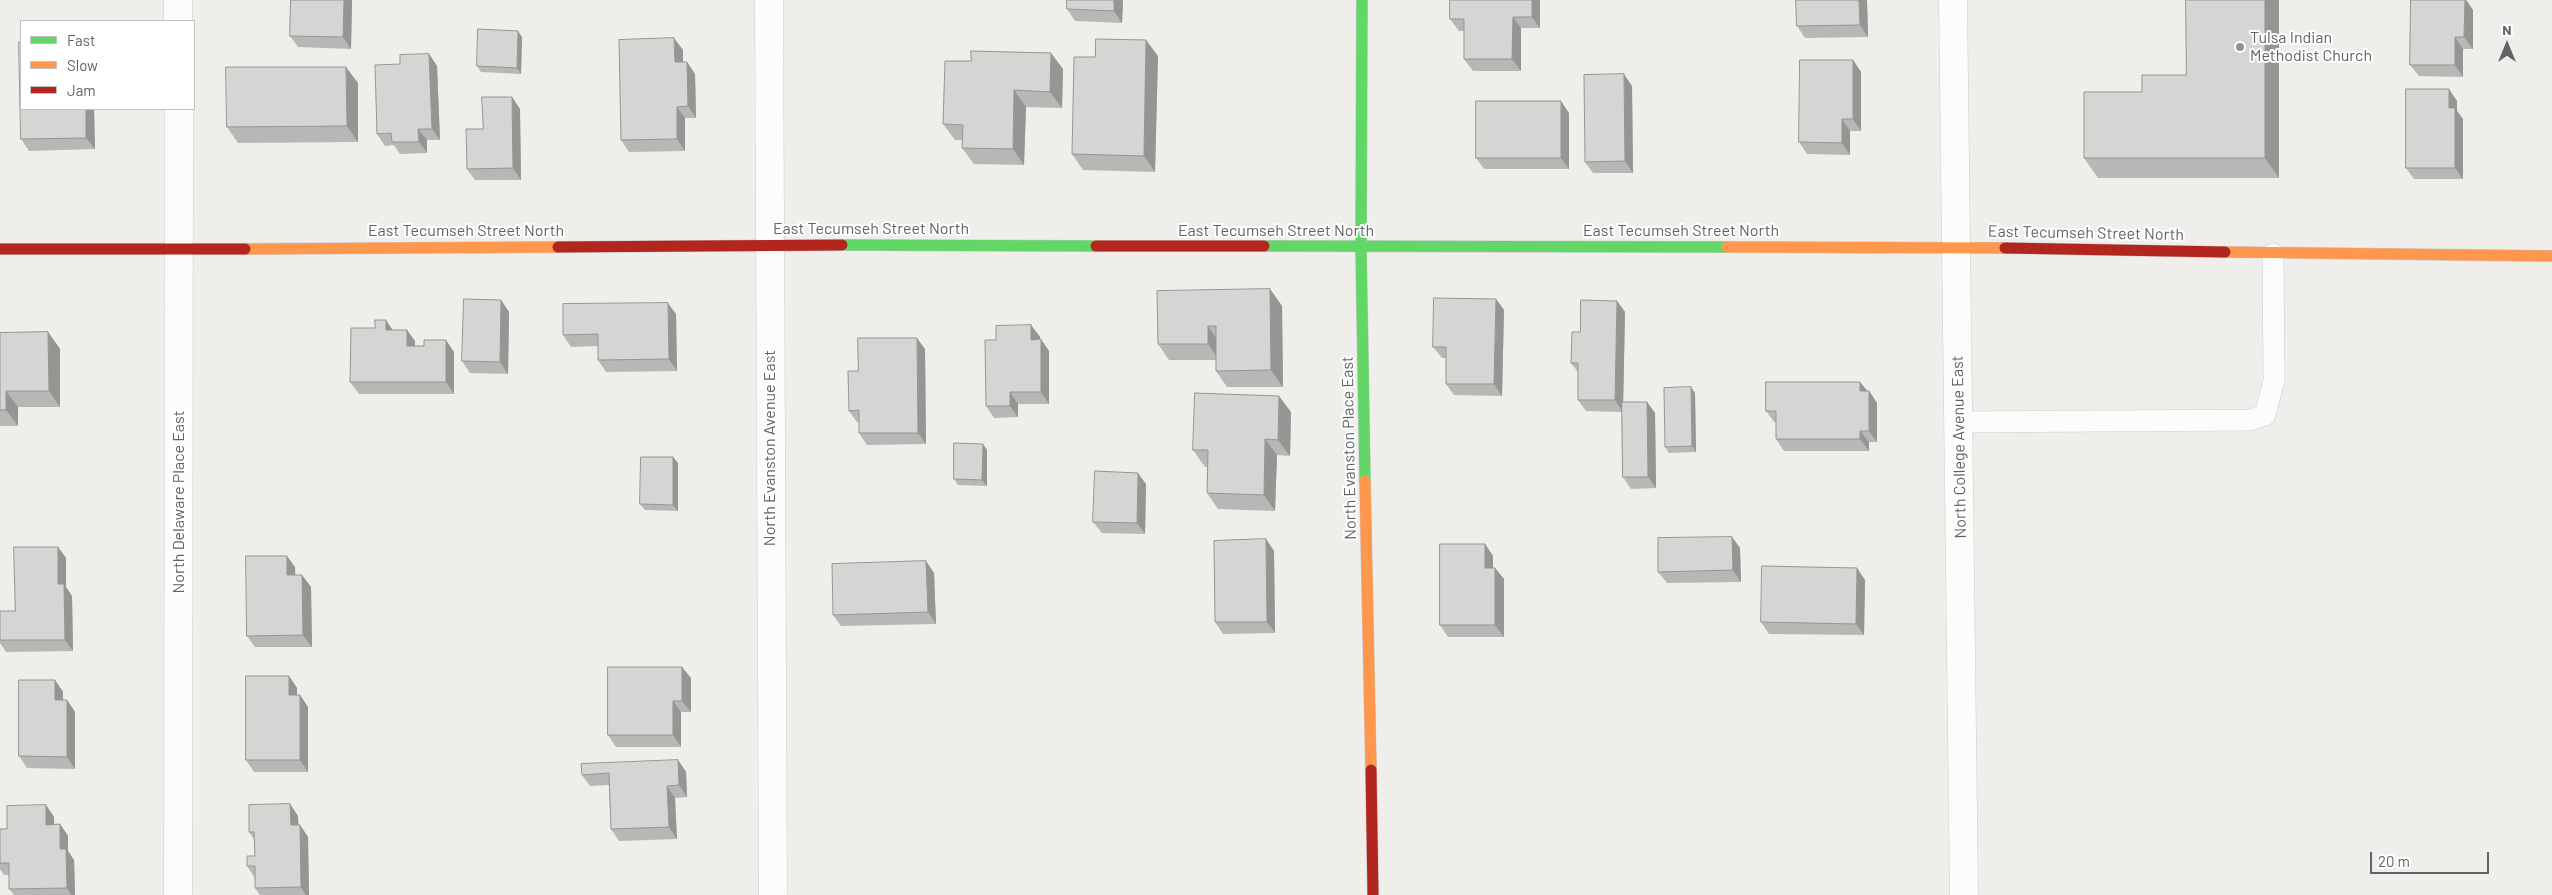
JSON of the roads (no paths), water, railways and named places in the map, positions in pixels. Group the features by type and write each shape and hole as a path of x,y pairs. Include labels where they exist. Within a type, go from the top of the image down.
{"street":[{"path":"178,0 178,20"},
{"name":"North Evanston Avenue East","path":"769,0 773,895"},
{"name":"North Evanston Place East","path":"1362,0 1361,248 1373,895"},
{"name":"North College Avenue East","path":"1953,0 1964,895"},
{"name":"North Delaware Place East","path":"178,895 179,110"},
{"name":"East Tecumseh Street North","path":"0,249 180,250 769,245 1361,248 1957,247 2273,254 2552,256"}],"lane":[{"path":"1959,422 2250,420 2265,415 2274,380 2273,254"}],"place":[{"name":"Tulsa Indian Methodist Church","path":"2240,47"}]}
